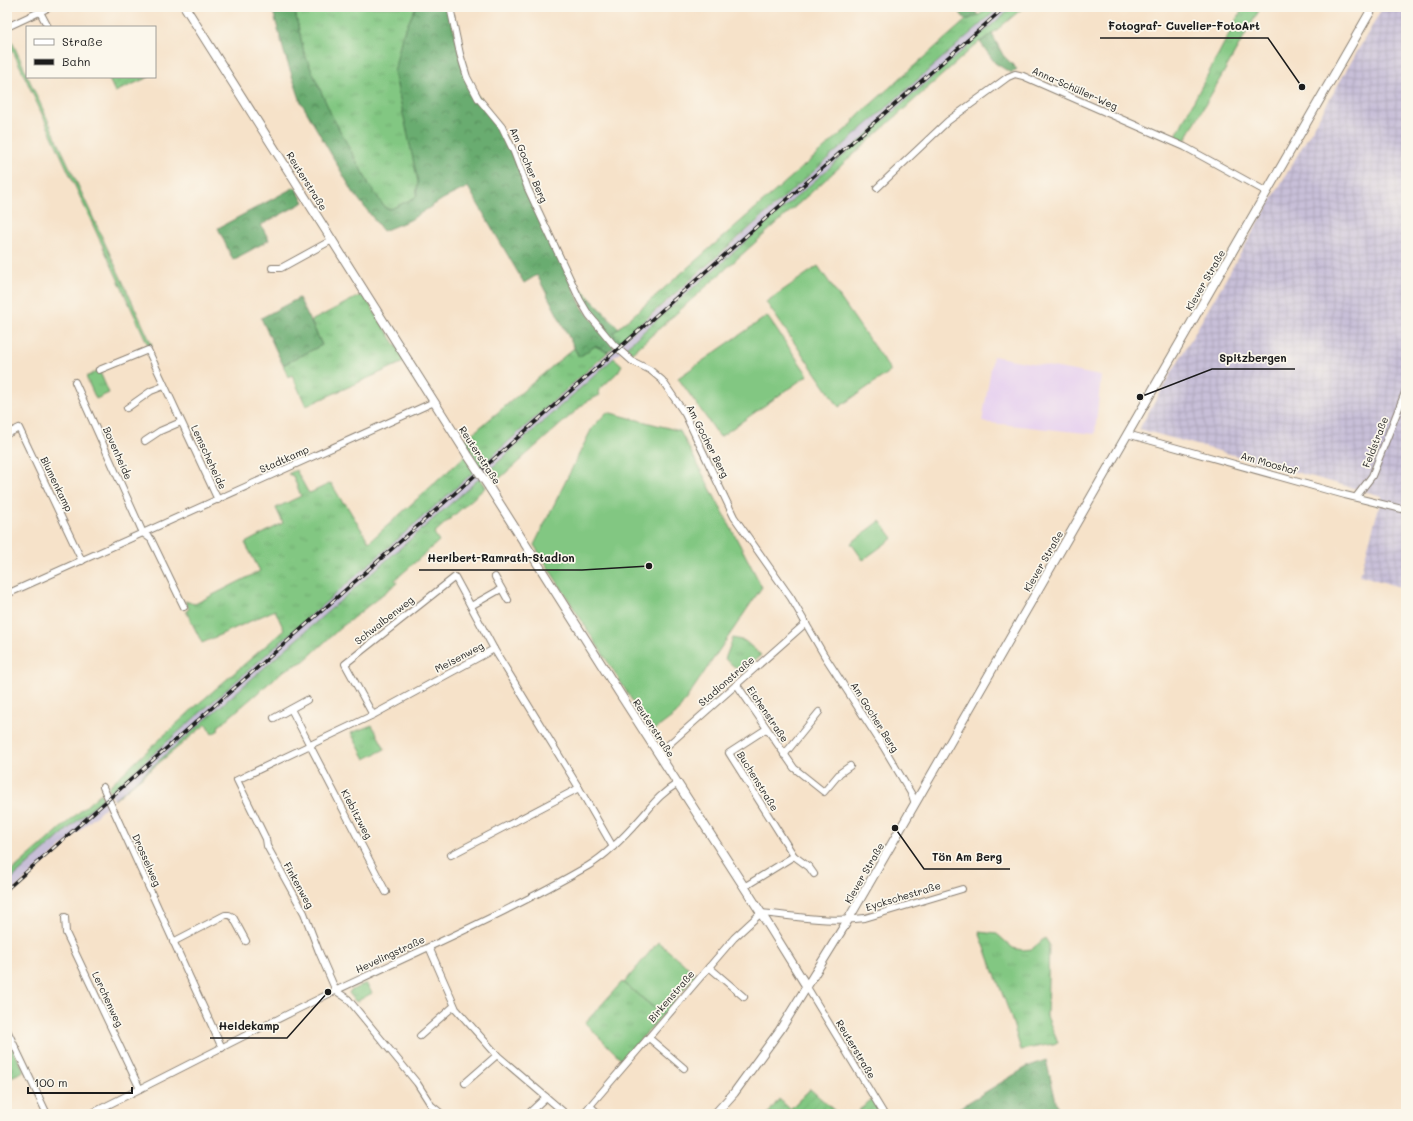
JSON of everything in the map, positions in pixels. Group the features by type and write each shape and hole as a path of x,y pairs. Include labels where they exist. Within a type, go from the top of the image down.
{"street":[{"path":"7,27 50,7"},
{"name":"Reuterstraße","path":"185,7 467,454 761,913 884,1114"},
{"name":"Am Gocher Berg","path":"450,7 460,54 467,77 478,98 502,127 514,152 528,189 580,300 589,315 614,345 632,361 650,370 662,380 685,414 734,516 791,598 841,681 883,746 916,804"},
{"name":"Klever Straße","path":"715,1114 734,1093 809,991 848,920 1373,7"},
{"path":"40,12 47,26"},
{"name":"Anna-Schüller-Weg","path":"877,188 948,121 1008,77 1015,74 1023,76 1185,147 1266,192"},
{"path":"272,268 281,268 332,240"},
{"name":"Lemscheheide","path":"99,370 148,350 218,500"},
{"name":"Bovenheide","path":"75,382 143,533"},
{"path":"127,408 132,406 151,391 164,386"},
{"name":"Feldstraße","path":"1356,497 1372,476 1406,390"},
{"name":"Stadtkamp","path":"7,594 434,402"},
{"name":"Lemscheheide","path":"145,441 160,431 181,422"},
{"name":"Blumenkamp","path":"7,434 19,428 82,561"},
{"name":"Am Mooshof","path":"1127,434 1406,510"},
{"path":"143,533 151,540 184,607"},
{"name":"Schwalbenweg","path":"373,715 345,664 455,577 494,649"},
{"path":"495,577 508,600"},
{"path":"471,606 502,589"},
{"name":"Stadionstraße","path":"658,753 806,623"},
{"name":"Meisenweg","path":"242,790 237,780 373,715 494,649 580,788 612,847"},
{"name":"Eichenstraße","path":"737,685 794,768 824,792 840,773 850,766"},
{"path":"274,718 306,700"},
{"path":"291,709 309,746"},
{"name":"Eichenstraße","path":"784,755 819,712"},
{"name":"Buchenstraße","path":"766,729 729,753 794,856 809,867 814,874"},
{"name":"Kiebitzweg","path":"309,746 386,892"},
{"name":"Hevelingstraße","path":"90,1114 102,1111 140,1089 336,991 429,948 571,875 590,864 626,835 665,791 678,783"},
{"name":"Drosselweg","path":"103,788 222,1048"},
{"path":"451,855 580,788"},
{"name":"Finkenweg","path":"242,790 266,839 267,846 304,913 336,991"},
{"path":"744,887 794,856"},
{"name":"Eyckschestraße","path":"848,920 865,918 962,889"},
{"path":"761,913 848,920"},
{"name":"Birkenstraße","path":"583,1114 734,938 761,913"},
{"path":"173,942 229,914 233,917 246,941"},
{"name":"Lerchenweg","path":"65,917 66,933 140,1089"},
{"path":"429,948 454,1006 497,1055 566,1114"},
{"name":"Birkenstraße","path":"709,967 744,997"},
{"path":"336,991 348,999 417,1083 431,1105 442,1114"},
{"path":"420,1036 454,1006"},
{"path":"7,1030 47,1114"},
{"name":"Birkenstraße","path":"649,1038 684,1068"},
{"path":"465,1082 497,1055"},
{"path":"528,1114 546,1097"},
{"path":"590,1106 599,1114"}],"shaded area":[{"path":"1000,7 1012,7 622,350 485,474 480,467"},
{"path":"1383,7 1406,7 1406,589 1360,575 1382,496 1139,429"},
{"path":"993,356 1101,376 1095,434 982,422"},
{"path":"475,471 480,478 114,800 110,792"},
{"path":"103,798 107,806 7,896 7,883"}],"green space":[{"path":"272,7 294,7 304,53 331,114 370,186 385,208 391,209 416,197 418,182 394,72 402,36 416,7 448,7 466,79 500,128 582,307 614,347 608,352 595,346 579,357 537,275 524,283 468,187 443,199 410,220 383,231 353,192 301,102 284,52"},
{"path":"294,7 416,7 402,36 418,182 416,197 391,209 385,208 370,186 331,115 304,53"},
{"path":"955,7 971,7 979,15 966,20"},
{"path":"989,7 1000,7 621,341 613,333 853,123 854,119 966,20 979,15"},
{"path":"1012,7 1024,7 992,34 979,42 632,353 626,347"},
{"path":"1243,7 1261,7 1184,142 1174,139"},
{"path":"8,33 26,72 26,78 28,78 152,345 149,347 7,38"},
{"path":"992,34 1003,55 1017,69 1011,73 995,63 980,42"},
{"path":"108,78 147,78 115,92"},
{"path":"295,187 304,202 261,225 269,240 233,260 218,228"},
{"path":"554,243 575,282 591,299 584,305"},
{"path":"818,266 891,371 839,407 766,302"},
{"path":"363,294 406,361 306,406 292,375 288,377 283,365 322,345 311,321"},
{"path":"299,298 322,345 283,365 261,318"},
{"path":"591,299 619,328 613,333 621,341 617,345 584,305"},
{"path":"767,316 808,375 720,437 678,378"},
{"path":"595,346 608,352 480,467 465,440 574,348 579,357"},
{"path":"614,358 622,365 618,372 598,391 600,395 586,402 492,485 485,474"},
{"path":"99,370 109,393 96,399 86,377"},
{"path":"607,412 680,431 762,587 676,714 652,732 534,545 592,428"},
{"path":"465,456 475,471 110,792 108,787 197,705 284,630 275,610 202,643 186,611 189,609 185,601 195,604 260,571 245,543 283,523 276,508 301,496 293,476 288,474 296,470 310,493 331,483 369,542"},
{"path":"480,478 486,487 434,533 439,541 395,580 397,583 339,629 304,661 283,671 218,727 219,730 212,734 206,724 114,800"},
{"path":"880,521 893,538 863,560 851,543"},
{"path":"733,638 745,641 761,655 741,672 725,659"},
{"path":"372,725 385,749 365,759 351,733"},
{"path":"101,793 103,798 7,883 7,875"},
{"path":"979,932 997,934 1013,948 1022,950 1032,949 1045,938 1049,944 1047,1016 1058,1043 1021,1050 1010,1014"},
{"path":"658,942 696,974 663,1015 624,983"},
{"path":"622,982 663,1015 622,1060 585,1023"},
{"path":"366,983 372,993 356,1002 349,993 350,991"},
{"path":"7,1036 24,1071 7,1079"},
{"path":"1046,1060 1059,1114 949,1114 1027,1067"},
{"path":"810,1089 836,1112 834,1114 768,1114 779,1099 790,1109"},
{"path":"874,1098 884,1114 860,1114 861,1112 859,1109"}],"railway":[{"path":"7,889 1005,7"}],"place":[{"name":"Fotograf- Cuvelier-FotoArt","path":"1302,87"},
{"name":"Spitzbergen","path":"1140,397"},
{"name":"Heribert-Ramrath-Stadion","path":"649,566"},
{"name":"Tön Am Berg","path":"895,828"},
{"name":"Heidekamp","path":"328,992"}]}
